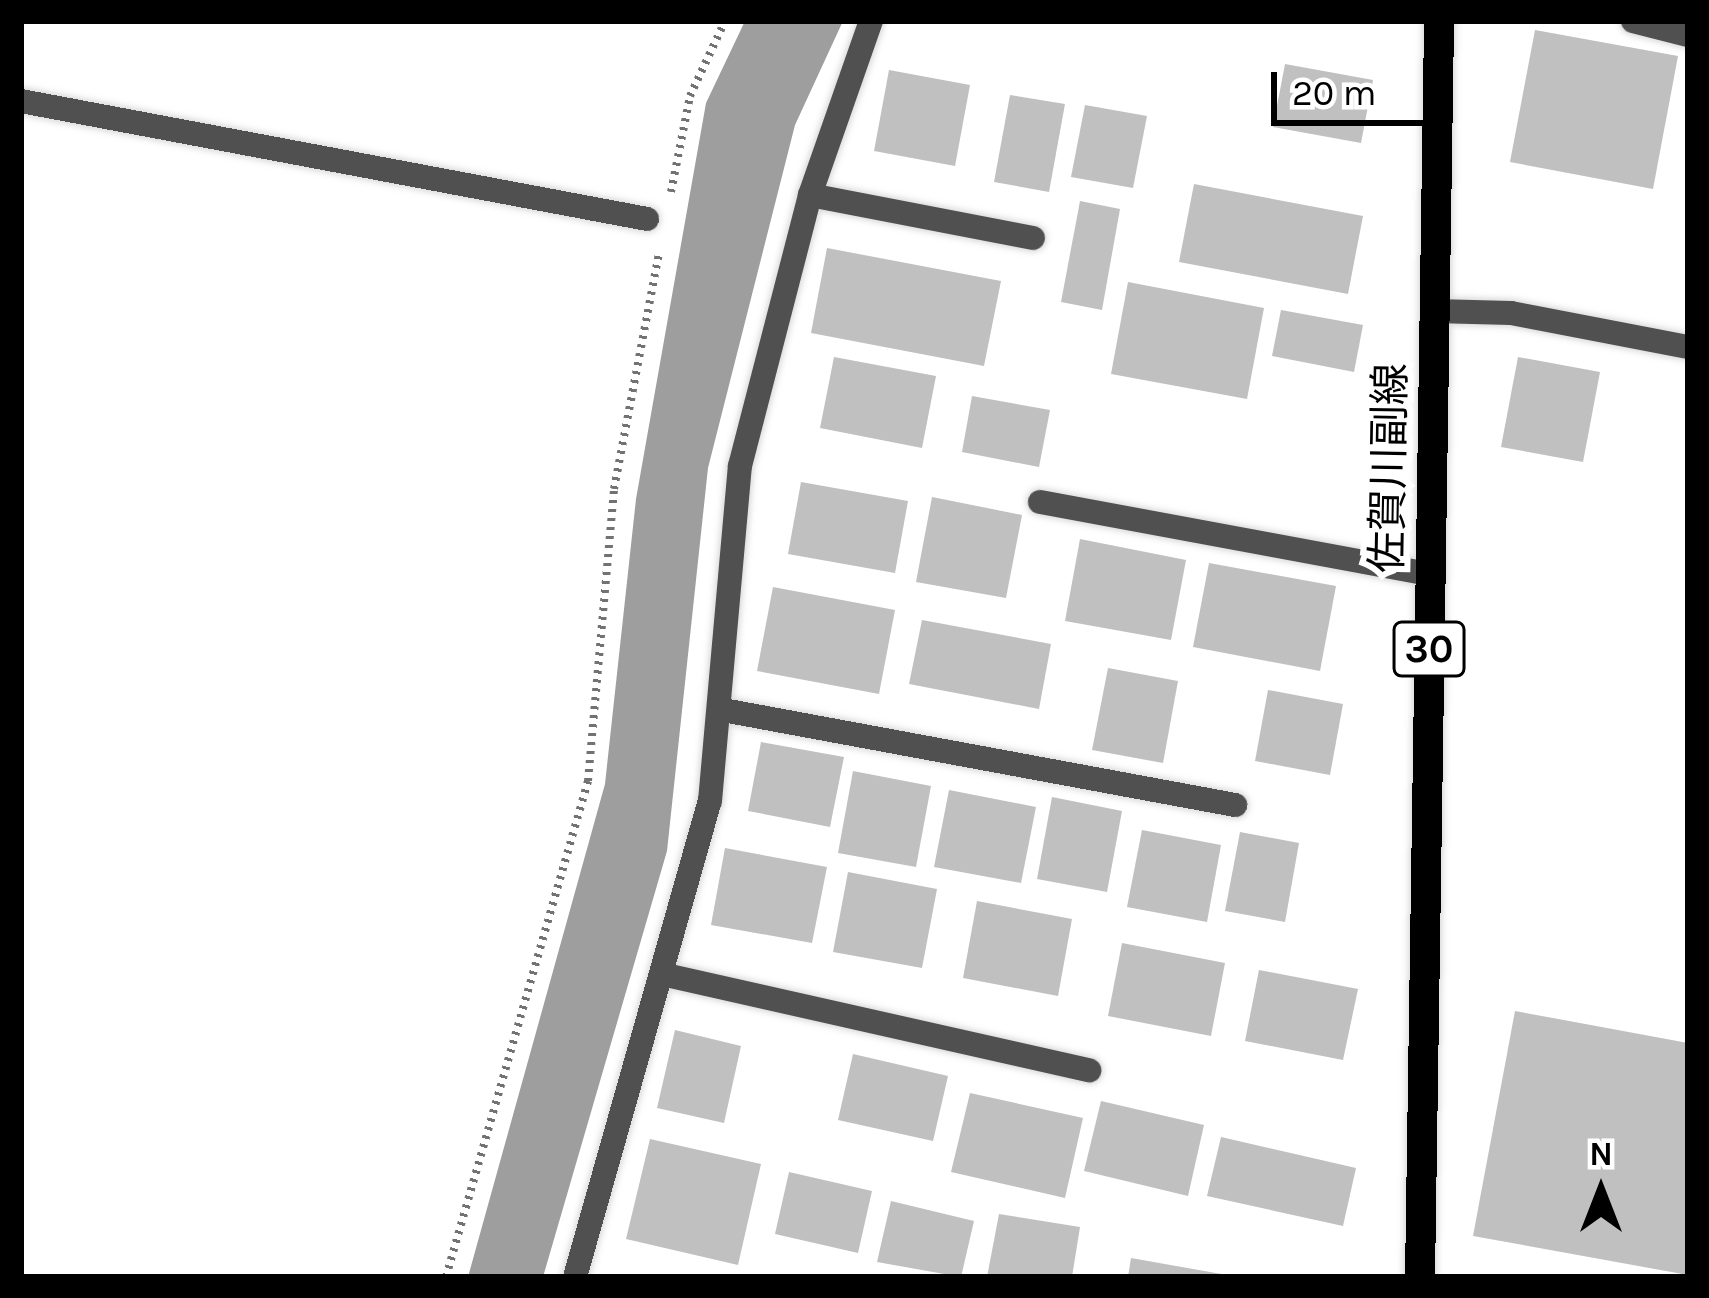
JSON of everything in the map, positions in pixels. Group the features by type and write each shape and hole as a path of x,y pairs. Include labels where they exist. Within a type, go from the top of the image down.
{"main road":[{"name":"佐賀川副線","path":"1420,1277 1439,21"}],"street":[{"path":"580,1276 710,801 723,710 740,466 810,195 871,21"},
{"path":"1633,21 1688,34"},
{"path":"21,101 659,222"},
{"path":"810,195 1033,238"},
{"path":"1434,311 1511,313 1688,347"},
{"path":"1040,502 1430,574"},
{"path":"723,710 1235,805"},
{"path":"666,975 1089,1070"}],"path":[{"path":"446,1277 589,781 614,489 659,222 690,97 725,21"}],"shaded area":[{"path":"745,21 843,21 795,125 708,468 667,851 543,1277 468,1277 605,784 636,499 706,103"}],"building":[{"path":"1535,30 1678,56 1653,189 1510,162"},
{"path":"1285,64 1373,80 1361,143 1273,127"},
{"path":"889,70 970,85 955,166 874,151"},
{"path":"1010,95 1065,104 1049,192 994,182"},
{"path":"1085,105 1147,116 1133,188 1071,177"},
{"path":"1194,184 1363,216 1348,294 1179,262"},
{"path":"1080,201 1120,209 1102,310 1061,302"},
{"path":"827,248 1001,281 984,366 811,333"},
{"path":"1128,282 1264,308 1247,399 1111,374"},
{"path":"1281,310 1363,325 1354,372 1272,356"},
{"path":"834,357 936,376 922,448 820,428"},
{"path":"1518,357 1600,372 1583,462 1501,447"},
{"path":"972,396 1050,410 1039,467 962,452"},
{"path":"801,482 908,501 895,573 788,554"},
{"path":"932,497 1022,515 1006,598 916,582"},
{"path":"1080,539 1186,560 1171,640 1065,621"},
{"path":"1209,563 1336,586 1320,671 1193,647"},
{"path":"773,587 895,610 879,694 757,671"},
{"path":"922,620 1051,644 1039,709 909,684"},
{"path":"1108,668 1178,681 1163,763 1092,750"},
{"path":"1268,690 1343,704 1330,775 1255,761"},
{"path":"761,742 844,757 830,827 748,811"},
{"path":"853,771 931,786 916,867 838,853"},
{"path":"949,790 1036,807 1021,883 934,867"},
{"path":"1052,797 1122,811 1107,892 1037,879"},
{"path":"1142,830 1221,845 1207,922 1127,907"},
{"path":"1240,832 1299,843 1285,922 1225,911"},
{"path":"725,848 827,867 812,943 711,925"},
{"path":"848,872 937,889 922,968 833,952"},
{"path":"977,901 1072,919 1058,996 963,978"},
{"path":"1122,943 1225,963 1211,1036 1108,1016"},
{"path":"1259,970 1358,989 1343,1060 1245,1041"},
{"path":"1515,1011 1688,1043 1688,1275 1473,1236"},
{"path":"675,1030 741,1046 724,1123 657,1108"},
{"path":"853,1054 948,1076 933,1141 838,1120"},
{"path":"970,1093 1083,1118 1065,1198 951,1172"},
{"path":"1101,1101 1204,1125 1188,1196 1084,1171"},
{"path":"1221,1137 1356,1168 1343,1226 1207,1196"},
{"path":"650,1139 761,1164 738,1265 626,1239"},
{"path":"789,1172 872,1191 858,1253 775,1234"},
{"path":"891,1201 974,1221 961,1277 877,1262"},
{"path":"999,1214 1080,1227 1072,1277 987,1277"},
{"path":"1131,1258 1227,1275 1128,1277"}]}
